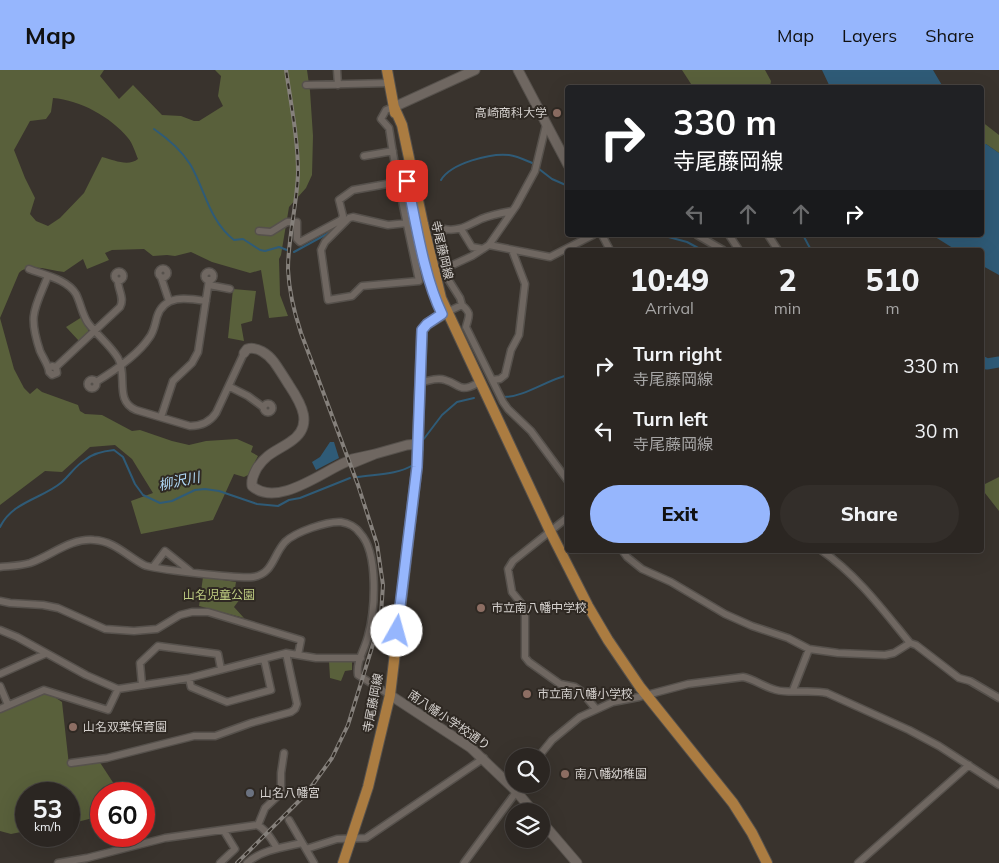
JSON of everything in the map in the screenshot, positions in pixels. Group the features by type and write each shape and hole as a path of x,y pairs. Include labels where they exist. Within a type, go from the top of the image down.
{"main road":[{"name":"寺尾藤岡線","path":"387,70 394,107 402,125 435,277 445,313 476,384 494,412"},
{"name":"寺尾藤岡線","path":"343,863 368,788 390,695 417,462 422,330 427,324 445,313"},
{"name":"寺尾藤岡線","path":"445,313 588,606 608,640 646,695 733,803 752,833 766,863"}],"street":[{"path":"337,70 338,85"},
{"path":"398,182 353,190 339,200 343,216 342,222 325,242 322,250 328,300 352,296 362,286 419,281 398,182 389,128 382,119 386,110 476,70"},
{"path":"518,70 565,160"},
{"path":"306,85 389,83"},
{"path":"446,268 486,247 512,212 535,171 546,125"},
{"path":"364,156 393,151"},
{"path":"512,212 491,216 461,229 453,231 444,229 439,241 448,279 460,298 462,305 469,313 470,317 466,327 492,380 508,409 531,430 565,477"},
{"path":"259,231 271,232 287,222 297,222 297,239 300,242 353,217 388,225 407,223"},
{"path":"461,229 472,247 512,250 550,257 565,249"},
{"path":"568,248 589,237"},
{"path":"700,237 720,248"},
{"path":"730,237 738,248"},
{"path":"769,237 777,248"},
{"path":"492,380 500,379 505,375 511,350 520,335 525,284 512,250"},
{"path":"29,269 64,283 73,290 86,319 118,358 121,365 123,396 128,406 136,410 190,426 206,424 216,413 247,349 256,348 269,357 304,410 302,426 298,436 273,451 254,475 252,486 256,489 264,492 283,492 296,488 325,472 349,462 407,445 418,444"},
{"path":"48,276 34,310 33,319 41,354 53,367 122,303 118,281"},
{"path":"161,277 169,300"},
{"path":"161,418 173,381 197,356 201,342 209,283 230,289"},
{"path":"96,382 121,365 148,340 160,310 169,300 180,298 206,301"},
{"path":"445,313 462,305"},
{"path":"420,382 444,379 462,389 476,384"},
{"path":"230,387 248,396 263,408"},
{"path":"565,519 513,561 508,569 512,592 525,608 525,657 529,662 560,684 576,687 596,709"},
{"path":"0,567 30,563 65,546 82,540 92,540 114,545 146,566 245,577 261,575 269,569 281,547 292,536 332,522 348,523 365,538 371,558 373,575 373,616 365,648 357,665 358,675 390,695"},
{"path":"153,567 165,551 191,572"},
{"path":"624,553 642,569 671,582 725,614 752,626 788,638 809,649 838,653 885,655 894,653 910,643"},
{"path":"825,553 863,586 910,643 916,645 959,678 970,681 999,698"},
{"path":"0,601 58,608 105,628 134,631 157,629 180,615 192,612 301,640 298,655"},
{"path":"0,630 86,675 118,689 189,678 286,653 316,658 361,658"},
{"path":"142,685 140,662 158,646 218,654 221,669"},
{"path":"793,690 809,649"},
{"path":"70,763 107,758 194,736 215,736 251,723 291,712 297,704 286,653"},
{"path":"0,674 46,654"},
{"path":"189,678 190,687 227,702 271,690 264,659"},
{"path":"545,748 580,717 613,702 688,684 743,677 776,690 817,691 851,703 916,734 969,764 999,784"},
{"path":"0,686 8,705"},
{"path":"0,709 44,690 108,710 118,689"},
{"name":"南八幡小学校通り","path":"390,695 471,748 505,776"},
{"path":"258,825 265,808 281,792 284,753"},
{"path":"247,863 253,858 277,848 304,846 337,839 366,838 484,758"},
{"path":"858,863 969,764"},
{"path":"464,863 515,793"},
{"path":"289,820 314,863"},
{"path":"58,863 86,860 165,838 258,825"},
{"path":"258,825 277,848"},
{"path":"220,863 235,849 224,831"},
{"path":"550,832 572,861"}],"green space":[{"path":"0,70 104,70 100,76 119,99 133,85 162,115 181,116 199,121 223,106 218,96 221,76 215,70 307,70 313,136 312,175 306,188 289,207 279,259 280,295 288,316 269,318 261,270 250,273 212,262 191,252 175,256 153,256 144,249 112,250 105,253 109,260 87,269 83,259 64,272 40,268 23,270 19,273 0,318","holes":["53,98 63,99 84,106 113,123 130,140 138,159 125,163 102,157 84,193 60,218 48,226 36,221 30,214 35,198 14,150 30,121 46,119 51,112"]},
{"path":"682,70 765,70 771,81 770,85 692,85"},
{"path":"984,123 999,135 999,153 984,144"},
{"path":"233,289 256,291 252,321 241,324 244,341 228,338"},
{"path":"82,317 88,327 88,333 79,341 66,327"},
{"path":"0,318 14,369 24,388 30,394 37,388 42,392 78,405 80,411 85,414 102,415 132,431 140,430 189,445 206,441 237,439 253,446 251,452 258,456 248,475 244,477 234,474 213,520 141,534 131,501 153,493 132,459 115,445 90,447 62,472 45,471 0,505"},
{"path":"999,477 999,511 984,492 984,484"},
{"name":"山名児童公園","path":"203,577 236,582 235,588 240,599 234,607 244,618 199,606"},
{"path":"345,659 352,662 352,670 345,671 341,681 330,678 329,661"},
{"path":"44,694 53,696 62,702 69,765 99,761 113,782 90,782 90,819 80,821 80,782 15,782 15,833 0,831 0,713"}],"water":[{"path":"822,70 933,70 942,85 829,85"},
{"path":"984,144 986,144 999,153 999,275 984,267 984,248 953,248 935,237 984,237"},
{"path":"330,442 334,442 339,458 316,470 312,462 320,457"}],"waterway":[{"path":"154,129 174,145 190,164 213,214 219,224 234,240 243,239 260,250 265,251 279,247 287,250"},
{"path":"441,180 446,174 462,164 492,156 512,156 532,163"},
{"path":"539,169 552,179 565,185"},
{"path":"294,252 335,228"},
{"path":"668,237 687,242 698,248"},
{"path":"804,237 810,248"},
{"name":"柳沢川","path":"984,362 987,364 999,362"},
{"name":"柳沢川","path":"504,397 528,391 565,376"},
{"name":"柳沢川","path":"423,450 423,440 442,415 457,402 474,398"},
{"name":"柳沢川","path":"0,527 12,511 54,488 88,458 110,450 114,450 123,457 135,484 143,495 160,503 172,501 195,490 205,489 219,491 257,504 278,506 289,500 300,498 350,478"},
{"name":"柳沢川","path":"357,477 393,472 413,465"}],"railway":[{"path":"237,863 306,794 332,758 348,725 378,628 383,585 377,544 358,485 301,333 294,309 288,257 296,197 298,160 286,70"}],"place":[{"name":"高崎商科大学","path":"557,113"},
{"name":"市立南八幡中学校","path":"481,608"},
{"name":"市立南八幡小学校","path":"527,694"},
{"name":"山名双葉保育園","path":"73,727"},
{"name":"南八幡幼稚園","path":"565,774"},
{"name":"山名八幡宮","path":"250,793"}],"route":[{"path":"397,631 417,467 422,330 427,324 442,314 436,302 429,278 407,181"}]}
